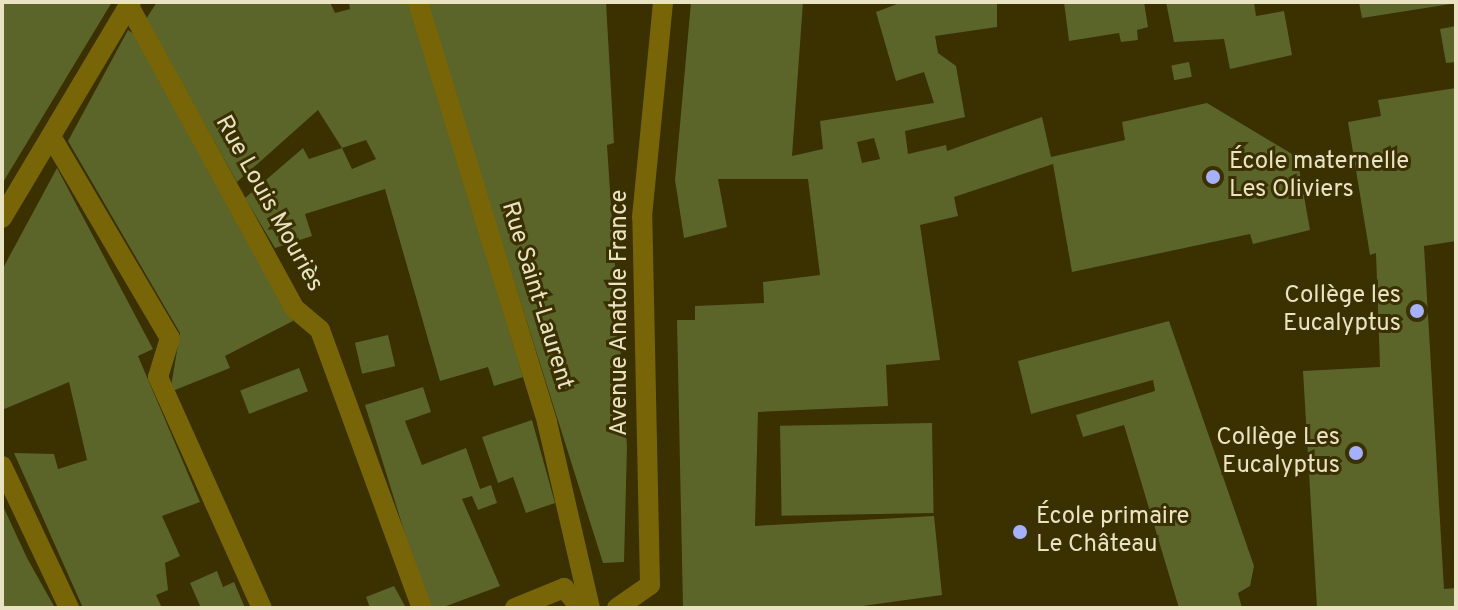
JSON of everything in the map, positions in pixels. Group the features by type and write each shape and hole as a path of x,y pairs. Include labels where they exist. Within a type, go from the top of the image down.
{"street":[{"name":"Rue Saint-Laurent","path":"418,2 547,422 590,608"},
{"name":"Avenue Anatole France","path":"617,608 650,585 642,217 663,2"},
{"path":"2,218 130,4"},
{"name":"Rue Louis Mouriès","path":"130,4 294,308 320,330 422,608"},
{"path":"52,138 170,338 158,377 262,608"},
{"path":"2,466 69,608"},
{"path":"515,608 564,588 581,608"}],"building":[{"path":"2,2 112,2 2,184"},
{"path":"157,2 330,2 335,13 350,9 349,2 410,2 523,377 494,386 488,367 440,381 385,189 305,214 312,236 275,248 245,198 303,148 309,159 342,148 318,110 237,182 146,19","holes":["366,140 376,159 352,169 342,148"]},
{"path":"426,2 606,2 614,143 607,145 627,447 624,562 603,563"},
{"path":"691,2 803,2 792,156 823,149 820,121 934,103 924,72 896,81 876,12 902,2 997,2 997,27 935,36 938,53 956,66 965,117 905,131 908,154 946,145 947,151 1042,117 1051,157 1125,140 1122,122 1207,103 1297,157 1310,230 1253,244 1250,234 1072,272 1053,164 954,197 958,216 920,225 940,360 886,365 888,406 758,412 755,526 934,516 942,595 848,608 683,608 677,320 695,320 695,306 764,303 763,282 820,275 808,179 718,179 727,227 684,238 675,180","holes":["874,138 880,159 862,163 857,142"]},
{"path":"1064,2 1144,2 1148,27 1137,30 1138,40 1121,42 1119,33 1069,41"},
{"path":"1166,2 1254,2 1256,16 1284,11 1292,55 1230,69 1224,39 1174,42"},
{"path":"1359,2 1451,2 1451,4 1362,18"},
{"path":"1456,26 1456,62 1446,63 1440,29"},
{"path":"128,30 143,40 293,321 225,356 230,368 170,392 180,333 68,141"},
{"path":"1189,62 1192,77 1174,80 1171,65"},
{"name":"Collège les Eucalyptus","path":"1456,88 1456,241 1424,246 1444,589 1456,588 1456,608 1317,608 1303,371 1380,367 1376,253 1370,255 1348,122 1381,116 1378,100"},
{"path":"57,168 153,349 138,356 200,502 162,516 180,556 165,563 168,590 156,595 162,608 83,608 14,453 54,454 58,469 87,460 69,382 2,410 2,270"},
{"path":"1169,321 1254,566 1250,586 1238,593 1242,608 1179,608 1124,425 1083,437 1076,415 1155,391 1153,380 1031,414 1018,361"},
{"path":"388,335 395,366 362,374 355,343"},
{"path":"299,368 308,391 249,414 240,391"},
{"path":"423,387 431,412 405,421 422,465 466,448 480,489 491,485 497,503 478,510 472,496 462,499 500,586 441,608 428,608 365,405"},
{"path":"532,420 555,503 526,513 513,477 498,483 482,437"},
{"path":"932,423 934,513 782,516 780,426"},
{"path":"2,504 27,558 55,608 2,608"},
{"path":"217,571 223,587 234,582 245,608 201,608 190,583"},
{"path":"394,586 406,608 370,608 366,597"}],"place":[{"name":"École maternelle Les Oliviers","path":"1213,177"},
{"name":"Collège les Eucalyptus","path":"1417,311"},
{"name":"Collège Les Eucalyptus","path":"1356,453"},
{"name":"École primaire Le Château","path":"1020,532"}]}
